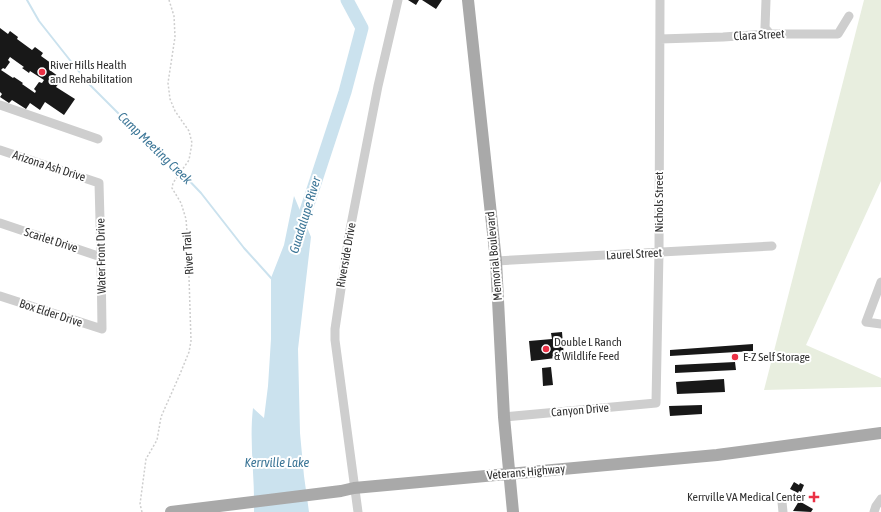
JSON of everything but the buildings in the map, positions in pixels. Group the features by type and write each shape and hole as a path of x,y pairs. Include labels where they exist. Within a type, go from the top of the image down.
{"main road":[{"name":"Memorial Boulevard","path":"468,0 496,261 504,417 513,512"},
{"name":"Veterans Highway","path":"171,512 341,491 354,488 717,455 881,434"}],"street":[{"name":"Riverside Drive","path":"358,512 335,340 335,324 347,245 378,86 398,0"},
{"name":"Nichols Street","path":"656,403 659,252 660,0"},
{"path":"766,0 766,28 770,34"},
{"name":"Clara Street","path":"660,39 770,34 838,34 850,16"},
{"path":"0,105 98,139"},
{"name":"Arizona Ash Drive","path":"0,150 99,183"},
{"name":"Water Front Drive","path":"99,183 102,330"},
{"name":"Scarlet Drive","path":"0,223 101,257"},
{"name":"Laurel Street","path":"496,261 772,246"},
{"path":"881,282 866,322 881,324"},
{"name":"Box Elder Drive","path":"0,296 102,330"},
{"name":"Canyon Drive","path":"504,417 656,403"},
{"path":"874,512 881,499"},
{"path":"782,502 782,512"}],"path":[{"name":"River Trail","path":"142,512 140,504 146,459 156,440 161,417 180,374 191,341 186,220 181,204 172,188 173,183 189,160 192,152 192,143 188,131 175,111 170,99 168,83 175,37 174,16 169,0"}],"green space":[{"path":"864,0 881,0 881,181 806,345 881,378 881,387 764,390"}],"water":[{"name":"Kerrville Lake","path":"294,196 311,237 298,349 300,433 309,512 254,512 252,447 253,408 264,418 271,339 271,278 284,245"}],"waterway":[{"name":"Camp Meeting Creek","path":"27,0 39,21 88,83 146,141 158,148 201,193 244,248 272,279"},
{"name":"Guadalupe River","path":"298,235 345,92 362,28 347,0"}],"place":[{"name":"River Hills Health and Rehabilitation","path":"42,72"},
{"name":"Double L Ranch & Wildlife Feed","path":"546,349"},
{"name":"E-Z Self Storage","path":"735,357"},
{"name":"Kerrville VA Medical Center","path":"814,497"}]}
